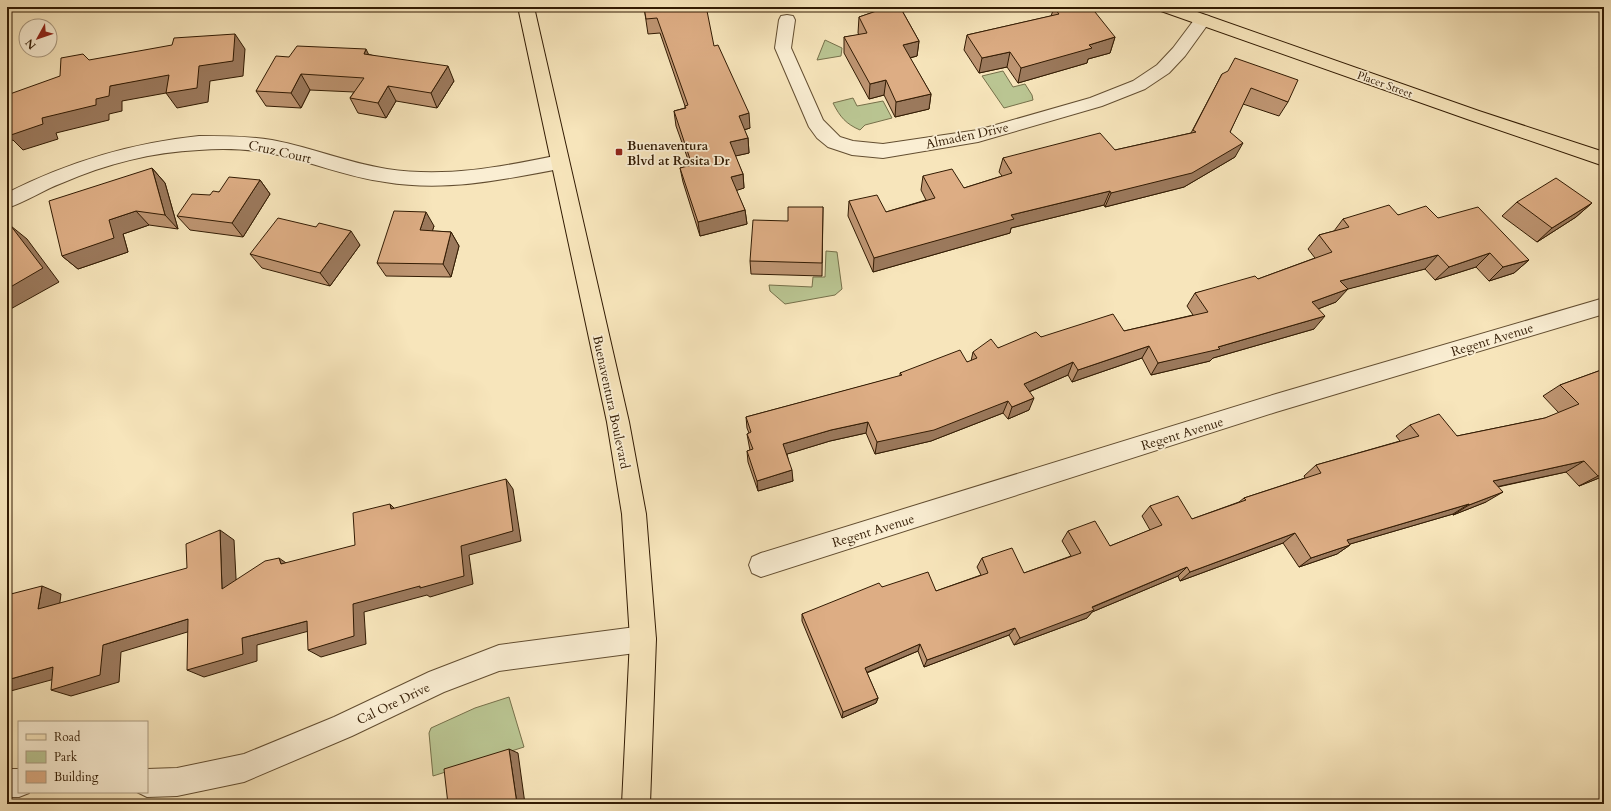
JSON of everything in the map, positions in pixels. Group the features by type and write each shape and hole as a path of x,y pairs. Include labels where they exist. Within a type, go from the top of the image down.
{"main road":[{"name":"Buenaventura Boulevard","path":"526,7 559,162 618,422 634,514 643,639 636,804"},
{"name":"Placer Street","path":"1168,7 1465,113 1604,159"}],"street":[{"name":"Almaden Drive","path":"787,20 783,48 815,123 823,133 834,142 852,148 883,151 978,136 1096,102 1139,85 1163,69 1179,52 1203,20"},
{"name":"Cruz Court","path":"7,201 42,182 73,169 127,153 174,145 227,142 256,144 283,149 367,172 430,180 468,179 559,162"},
{"name":"Regent Avenue","path":"761,566 1276,403 1604,306"},
{"name":"Cal Ore Drive","path":"148,783 177,782 244,768 343,727 438,681 499,658 643,639"},
{"path":"7,783 18,783"}],"green space":[{"path":"825,40 842,48 841,56 817,60"},
{"path":"1003,71 1013,87 1025,84 1032,95 1033,100 1004,108 982,76"},
{"path":"853,98 857,106 883,101 892,118 865,125 860,130 855,128 844,120 833,103"},
{"path":"826,251 837,252 842,289 835,295 785,304 770,291 769,285 812,287 813,277 825,277"},
{"path":"509,697 524,747 433,776 429,733 431,728 475,708"}],"building":[{"path":"644,7 704,7 707,11 714,46 718,45 749,113 739,116 748,138 730,142 743,174 731,177 745,210 698,222 680,168 692,165 674,111 686,108 685,106 688,105 657,18 646,19"},
{"path":"888,7 900,7 919,41 903,45 931,94 896,102 886,80 870,84 844,37 867,33 859,17"},
{"path":"1091,7 1115,37 1089,45 1092,48 1021,68 1010,52 982,58 967,35 1059,14 1054,8"},
{"path":"235,34 233,61 199,66 197,88 166,93 169,75 110,86 109,96 96,99 96,105 42,118 43,124 8,136 7,95 60,76 61,58 83,54 89,60 172,45 174,38"},
{"path":"297,46 366,49 364,54 448,66 431,93 388,86 378,103 350,98 364,78 301,74 291,93 256,91 276,56 289,57"},
{"path":"1235,58 1298,80 1288,102 1251,88 1230,132 1243,143 1192,173 1011,215 1014,219 874,258 849,201 877,195 886,212 935,198 923,176 952,169 964,188 1012,173 1003,158 1100,133 1115,150 1196,132 1193,130 1222,74 1228,71"},
{"path":"152,168 165,215 136,211 109,220 114,238 62,256 49,201"},
{"path":"229,177 260,180 232,223 177,216 192,194 210,195 213,191 219,192"},
{"path":"1556,178 1592,203 1552,228 1517,202"},
{"path":"1389,205 1398,215 1426,206 1438,218 1478,207 1529,260 1503,267 1490,253 1449,267 1438,255 1340,281 1348,289 1312,302 1325,316 1218,347 1220,349 1158,363 1149,346 1078,370 1073,362 1024,384 1034,398 1012,407 1008,401 934,430 877,442 868,422 831,430 783,444 792,470 757,481 747,451 753,449 747,434 751,432 746,417 902,375 900,373 960,350 967,362 977,358 973,352 991,339 998,348 1036,332 1041,337 1113,314 1124,331 1208,312 1195,293 1255,276 1258,279 1332,252 1319,235 1349,227 1343,219"},
{"path":"788,207 823,207 822,263 750,261 753,220 788,221"},
{"path":"394,211 426,212 420,230 451,232 443,264 377,263"},
{"path":"278,218 316,227 319,223 351,231 320,273 250,254"},
{"path":"11,226 43,268 7,289 7,227"},
{"path":"1604,369 1604,473 1598,476 1584,461 1493,481 1503,492 1469,505 1347,540 1350,545 1311,558 1295,533 1190,572 1187,567 1092,607 1094,610 1020,638 1015,628 927,660 920,644 865,668 878,698 843,712 802,614 879,583 882,587 928,572 936,591 988,573 982,558 1012,548 1024,573 1081,553 1068,531 1095,521 1110,546 1162,525 1150,506 1178,496 1192,519 1246,500 1244,498 1321,473 1316,465 1419,436 1410,425 1439,414 1457,436 1545,418 1579,404 1560,385"},
{"path":"506,479 513,531 461,546 464,576 353,604 354,636 308,650 307,621 242,638 243,654 187,670 188,619 103,645 100,675 51,690 53,667 7,680 7,595 42,586 38,609 187,568 186,544 220,530 222,589 265,561 279,558 281,564 355,545 353,513 390,504 391,509"},
{"path":"509,749 517,804 448,804 444,769"}],"place":[{"name":"Buenaventura Blvd at Rosita Dr","path":"619,152"}]}
